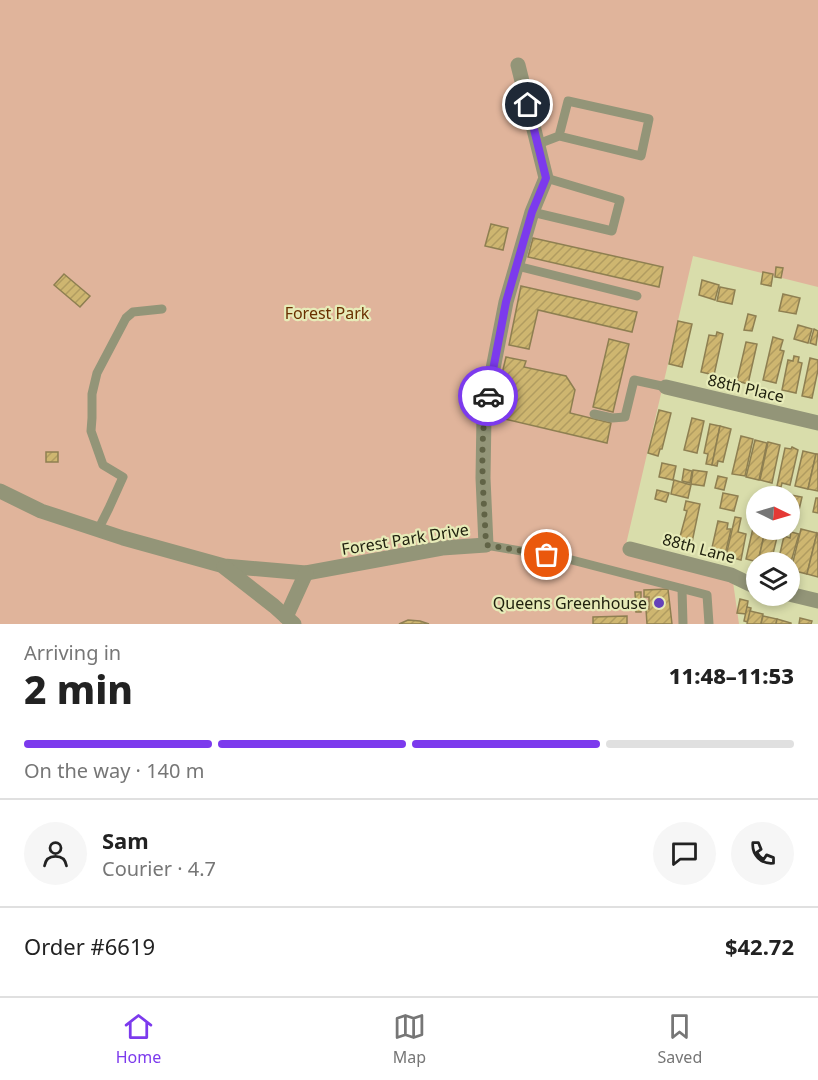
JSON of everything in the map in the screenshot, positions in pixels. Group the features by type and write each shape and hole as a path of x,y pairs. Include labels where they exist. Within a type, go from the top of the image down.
{"street":[{"path":"518,65 546,178"},
{"name":"Forest Park Drive","path":"0,491 41,510 98,530 224,566 306,573 442,548 486,545 483,478 484,415 506,302 532,212 546,178"},
{"name":"88th Place","path":"666,387 818,423"},
{"name":"88th Lane","path":"630,549 731,575 746,582"},
{"name":"Forest Park Drive","path":"224,566 290,620 306,573"},
{"path":"800,597 818,601"}],"lane":[{"path":"538,144 559,136 641,156 649,119 568,101 559,136"},
{"path":"532,212 612,231 620,200 546,178"},
{"path":"517,266 637,296"},
{"path":"98,530 123,477 103,465 91,431 92,394 97,373 126,318 133,312 162,309"},
{"path":"594,414 612,418 625,417 634,380 666,387"},
{"path":"486,545 568,558 708,595 709,624"},
{"path":"682,589 683,624"}],"green space":[{"name":"Forest Park","path":"0,0 818,0 818,287 693,256 624,553 733,582 739,624 0,624"}],"building":[{"path":"491,224 508,228 503,250 485,246"},
{"path":"533,238 663,267 659,287 528,257"},
{"path":"776,267 783,268 781,278 775,277"},
{"path":"763,272 773,274 771,286 761,284"},
{"path":"64,274 90,296 80,307 54,285"},
{"path":"702,280 719,285 715,300 699,295"},
{"path":"521,286 637,312 632,332 538,310 529,349 509,345"},
{"path":"720,287 735,290 732,304 717,301"},
{"path":"783,294 800,298 796,314 779,311"},
{"path":"748,314 756,316 752,331 744,330"},
{"path":"678,321 692,324 682,367 669,364"},
{"path":"798,325 812,329 808,343 794,339"},
{"path":"814,329 818,331 816,345 810,343"},
{"path":"717,332 723,334 714,375 701,372 709,335 716,336"},
{"path":"773,337 783,340 780,350 784,351 776,383 763,380"},
{"path":"609,339 629,344 613,412 593,407"},
{"path":"746,342 757,344 748,384 737,381"},
{"path":"794,356 799,357 798,362 802,363 796,393 782,390 788,360 793,361"},
{"path":"506,357 526,361 524,367 566,376 575,390 570,413 611,423 607,443 492,416"},
{"path":"810,358 818,360 812,398 802,396"},
{"path":"659,410 671,413 662,449 658,456 648,453"},
{"path":"692,418 704,421 697,453 684,450"},
{"path":"710,424 720,426 712,465 706,464 708,454 704,453"},
{"path":"720,426 731,429 723,462 718,461 717,466 712,465"},
{"path":"741,436 753,439 745,476 732,474"},
{"path":"755,440 767,443 759,480 746,477"},
{"path":"768,442 780,445 772,483 760,480"},
{"path":"792,447 798,450 790,485 782,483 781,486 777,486 785,448 791,449"},
{"path":"803,451 816,454 808,489 795,486"},
{"path":"46,452 58,452 58,462 46,462"},
{"path":"816,454 818,454 818,491 808,489"},
{"path":"662,463 676,466 673,480 659,477"},
{"path":"684,469 692,471 690,483 682,481"},
{"path":"693,470 707,472 704,486 691,484"},
{"path":"718,476 727,478 724,490 715,488"},
{"path":"674,480 691,485 688,498 671,494"},
{"path":"657,490 669,493 666,502 655,499"},
{"path":"723,493 738,496 734,511 720,508"},
{"path":"816,498 818,498 818,513 813,512"},
{"path":"686,501 700,504 691,547 678,544 687,511 684,510"},
{"path":"735,517 741,518 738,532 746,534 741,560 726,556"},
{"path":"718,521 728,523 727,529 731,529 725,555 711,552"},
{"path":"801,529 817,533 807,574 800,572 800,552 795,552"},
{"path":"818,534 818,577 807,574"},
{"path":"750,540 763,540 760,552 748,552"},
{"path":"763,540 776,540 773,552 760,552"},
{"path":"783,540 797,540 794,552 780,552"},
{"name":"Queens Greenhouse","path":"668,589 672,624 647,624 646,609 649,609 649,597 644,597 644,590"},
{"path":"635,592 641,592 641,612 636,612"},
{"path":"740,599 746,600 746,614 737,613"},
{"path":"747,607 751,608 748,622 744,621"},
{"path":"750,611 763,614 761,624 747,624"},
{"path":"627,616 627,624 593,624 593,617"},
{"path":"763,616 777,619 776,624 761,624"},
{"path":"800,618 812,621 811,624 799,624"},
{"path":"777,619 791,623 791,624 776,624"},
{"path":"408,620 420,621 429,624 399,624"}],"way so far":[{"path":"488,396 484,415 483,478 486,545 547,555"}],"place":[{"name":"Queens Greenhouse","path":"659,603"}],"route":[{"path":"488,396 506,302 532,212 546,178 528,105"}]}
